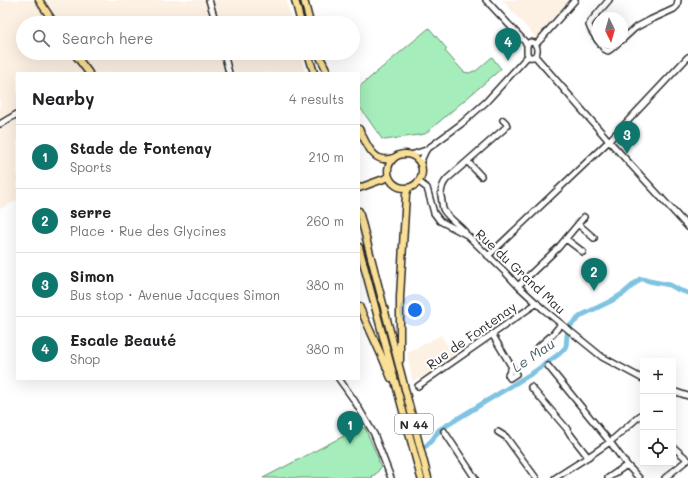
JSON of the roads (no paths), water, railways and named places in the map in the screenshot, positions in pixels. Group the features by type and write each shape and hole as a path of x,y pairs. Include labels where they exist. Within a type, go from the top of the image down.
{"main road":[{"path":"39,0 49,16"},
{"path":"295,0 299,16"},
{"path":"304,0 308,16"},
{"path":"79,60 88,72"},
{"path":"310,60 314,72"},
{"path":"320,60 323,72"},
{"path":"322,60 328,72"},
{"path":"360,131 372,154 378,158 383,160 402,154 411,155 417,158 422,167 419,182 408,188 394,185 388,177 388,167 392,158"},
{"path":"362,186 388,177"},
{"path":"400,370 400,297 406,194 408,188"},
{"name":"N 44","path":"360,215 428,478"},
{"name":"N 44","path":"360,251 421,478"},
{"path":"360,308 383,359 402,408"}],"street":[{"path":"210,0 214,16"},
{"path":"486,0 527,44 528,56"},
{"path":"536,44 575,0"},
{"path":"599,12 609,0"},
{"path":"628,35 636,28 650,20 674,9 677,6 678,0"},
{"path":"592,20 589,25 592,32"},
{"path":"527,44 529,42 536,44"},
{"path":"535,56 537,52 536,44"},
{"path":"603,48 608,51 612,48"},
{"path":"528,56 535,56"},
{"path":"411,155 426,150 461,124 486,102 528,56"},
{"path":"535,56 688,227"},
{"path":"488,256 610,141 688,57"},
{"path":"226,60 229,72"},
{"path":"0,124 16,115"},
{"path":"467,235 443,209 441,193 442,187 445,182 507,126 503,120"},
{"path":"420,162 426,150"},
{"path":"468,162 481,176"},
{"name":"Rue du Grand Mau","path":"419,182 427,188 434,214 440,221 467,235 537,304 602,357 640,377"},
{"path":"518,286 558,248 584,217"},
{"path":"578,224 594,238"},
{"path":"566,239 583,252"},
{"name":"Rue de Fontenay","path":"418,386 537,304"},
{"path":"536,349 562,325"},
{"path":"492,334 512,367"},
{"path":"548,366 640,478"},
{"path":"340,380 354,400 374,434 391,478"},
{"path":"531,387 568,429 570,434 588,457"},
{"path":"676,392 688,396"},
{"path":"555,478 610,442 640,418"},
{"path":"444,431 476,478"},
{"path":"498,432 506,437 536,478"},
{"path":"665,478 688,460 676,450"},
{"path":"608,478 628,465"}],"waterway":[{"name":"Le Mau","path":"426,446 439,430 534,372 559,354 566,347 569,327 574,322 582,315 624,293 640,279 670,285 688,293"}],"place":[{"name":"Escale Beauté","path":"508,61"},
{"name":"Simon","path":"627,154"},
{"name":"serre","path":"594,291"},
{"name":"Stade de Fontenay","path":"350,444"}]}
